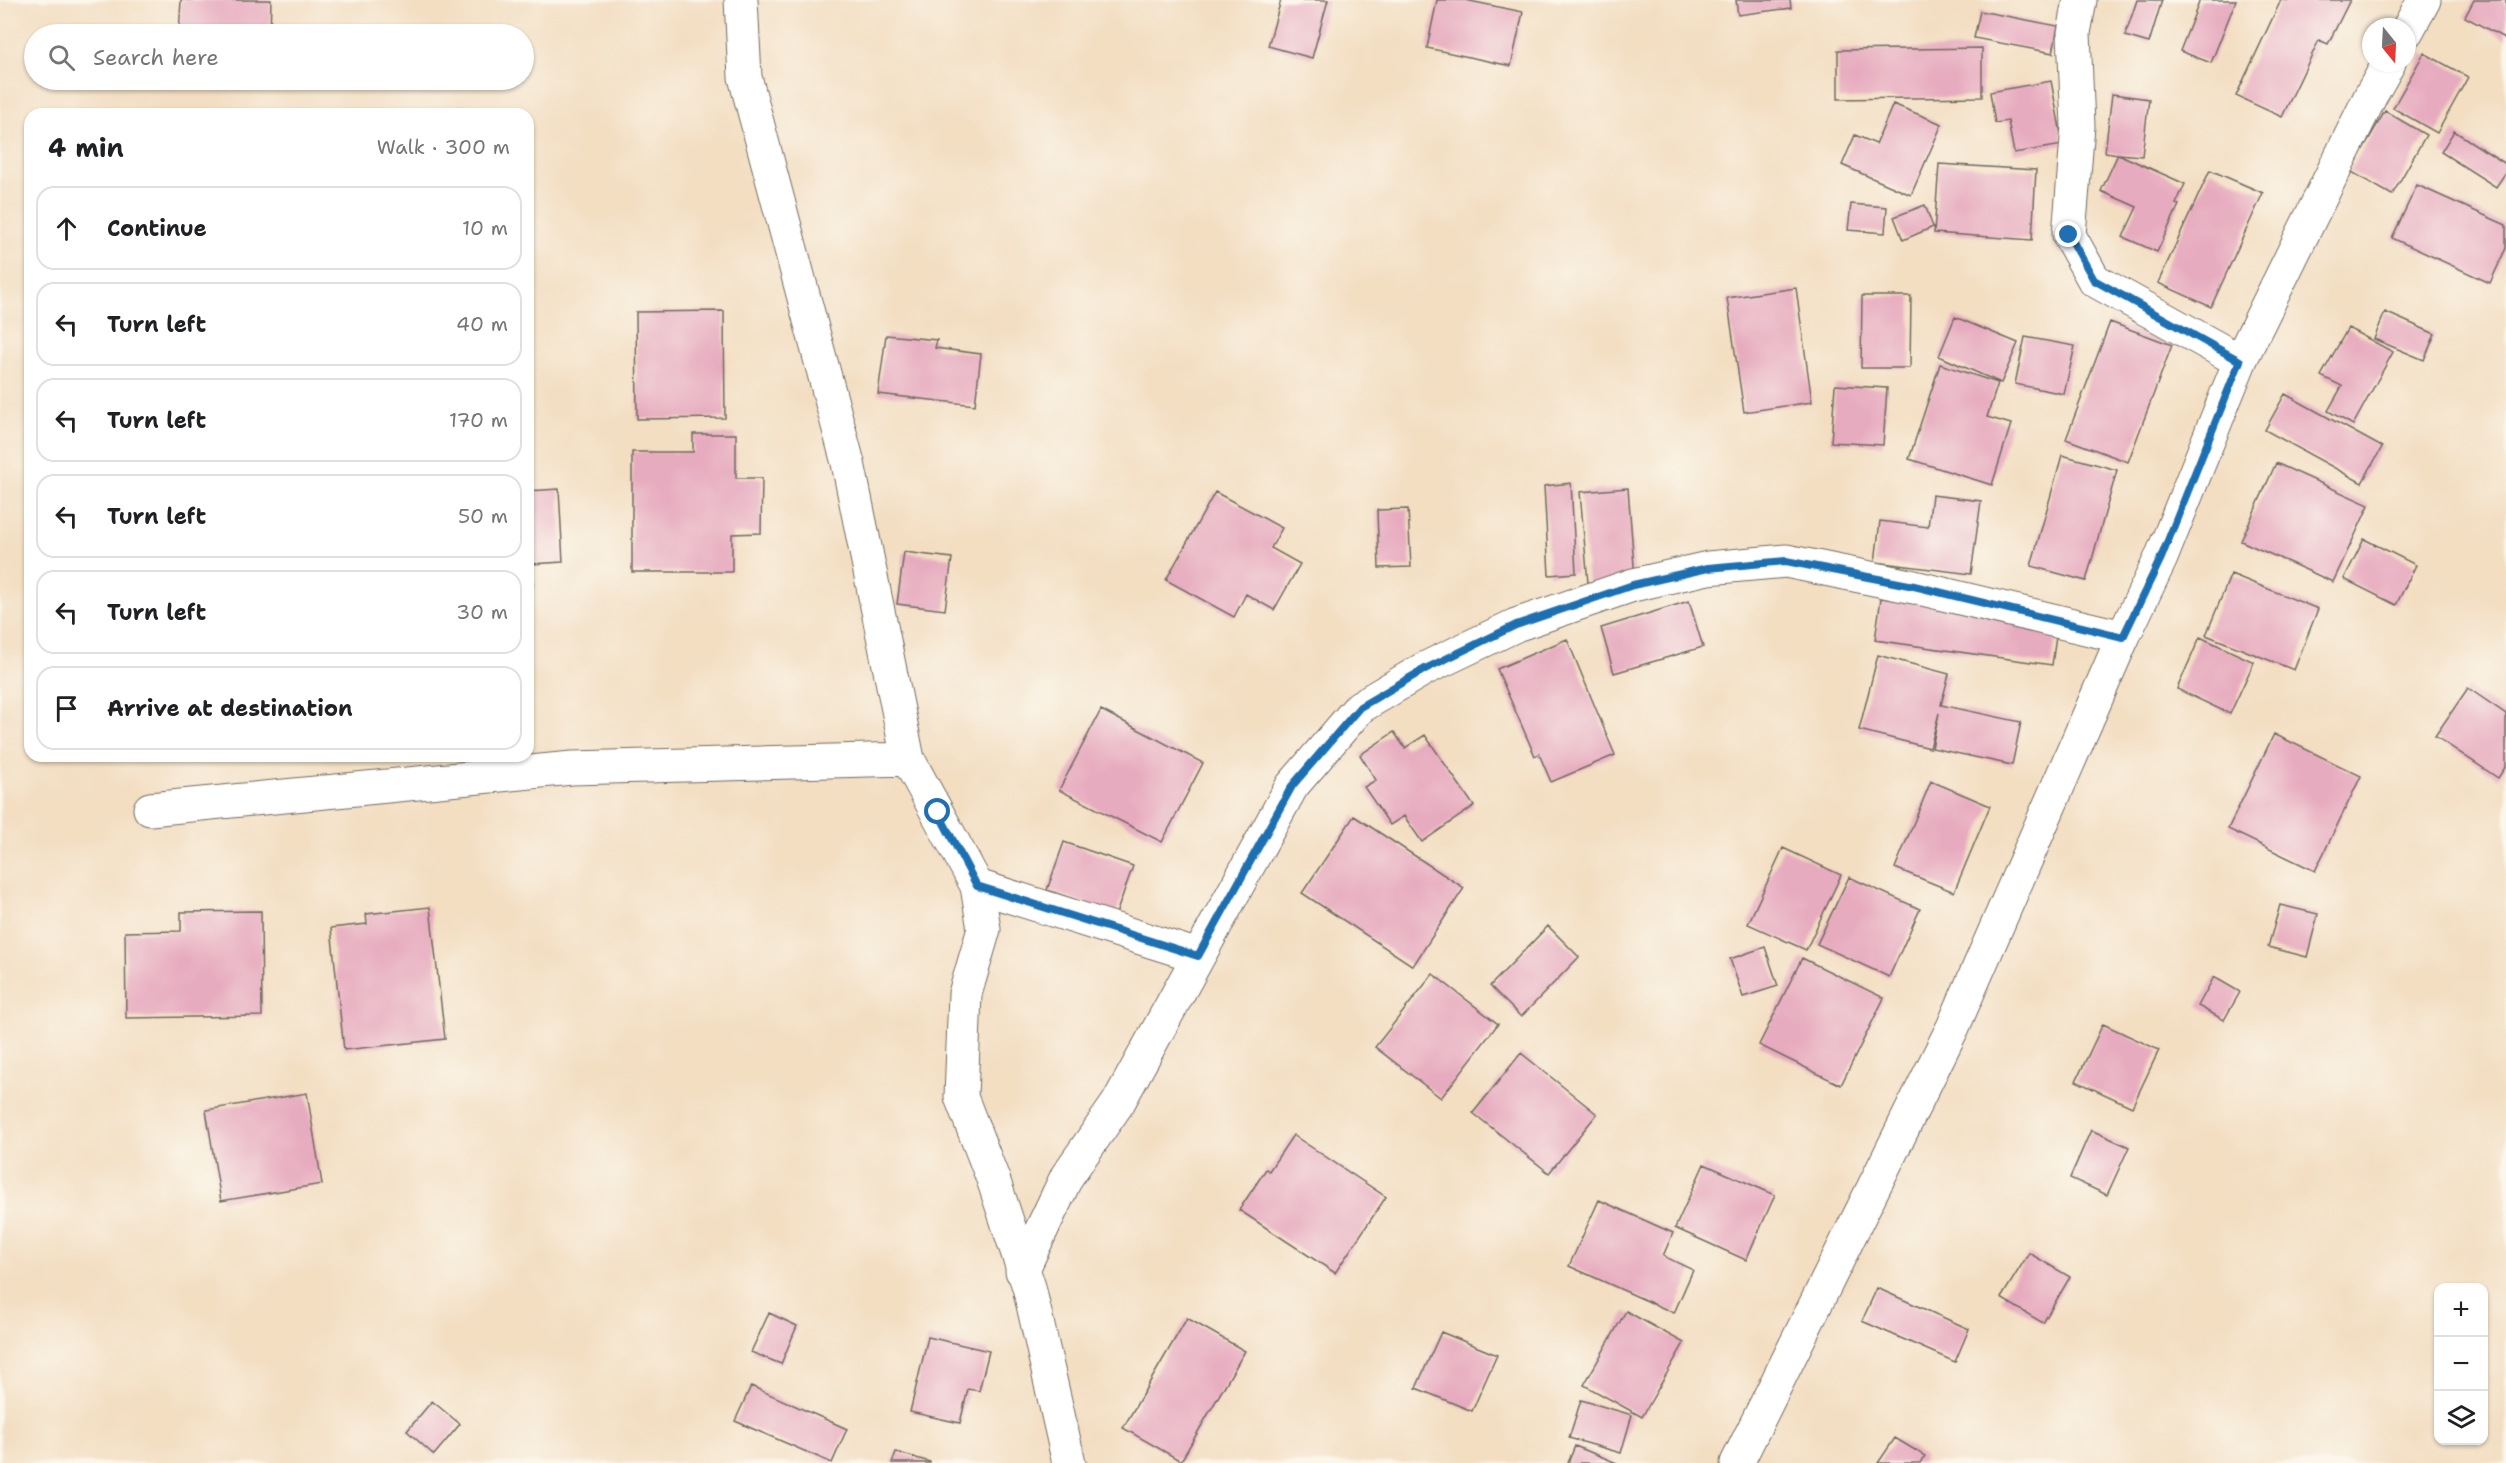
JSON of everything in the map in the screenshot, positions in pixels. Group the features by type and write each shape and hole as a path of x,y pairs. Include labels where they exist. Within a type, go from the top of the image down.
{"street":[{"path":"741,0 745,77 848,463 908,759 977,886 984,929 965,994 962,1097 993,1179 1029,1287 1069,1463"},
{"path":"2080,0 2074,33 2078,126 2069,235 2094,280 2240,361"},
{"path":"2414,18 2424,0"},
{"path":"1737,1463 1953,1027 2123,637 2161,558 2240,361 2384,72"},
{"path":"1022,1271 1067,1176 1118,1103 1292,786 1360,707 1425,669 1516,625 1633,585 1708,568 1786,561 1914,586 2123,637"},
{"path":"150,809 572,768 908,759"},
{"path":"977,886 1198,956"}],"building":[{"path":"181,0 271,0 270,24 180,24"},
{"path":"1281,0 1328,0 1312,58 1268,46"},
{"path":"1437,0 1465,0 1523,12 1511,66 1427,48"},
{"path":"1736,0 1790,0 1791,8 1738,15"},
{"path":"2137,0 2162,0 2149,43 2125,36"},
{"path":"2200,0 2236,0 2211,63 2180,51"},
{"path":"2281,0 2350,0 2328,44 2319,40 2282,117 2236,96"},
{"path":"2474,0 2506,0 2506,39 2465,17"},
{"path":"1980,11 2058,26 2053,53 1974,38"},
{"path":"1982,48 1982,97 1838,99 1838,50"},
{"path":"2424,53 2468,77 2437,133 2393,108 2413,72 2416,72 2416,67"},
{"path":"2051,81 2063,145 2014,153 2008,121 1995,123 1990,92"},
{"path":"2112,94 2149,99 2142,156 2105,152"},
{"path":"1893,104 1942,124 1911,195 1842,165 1855,135 1876,144"},
{"path":"2385,111 2426,135 2392,195 2350,171"},
{"path":"2454,131 2506,164 2506,172 2496,187 2441,152"},
{"path":"2118,154 2185,184 2176,204 2179,205 2157,252 2123,237 2137,207 2101,191"},
{"path":"1939,164 2036,170 2032,240 1934,233"},
{"path":"2210,170 2263,193 2211,307 2158,283"},
{"path":"2417,185 2506,225 2506,248 2490,283 2392,238"},
{"path":"1851,204 1887,207 1885,233 1848,230"},
{"path":"1925,205 1933,227 1903,240 1894,217"},
{"path":"1796,288 1812,402 1744,412 1727,298"},
{"path":"1862,296 1911,296 1910,368 1861,368"},
{"path":"724,311 725,418 637,419 636,312"},
{"path":"2385,312 2435,334 2424,360 2374,339"},
{"path":"1955,317 2018,343 2001,383 1939,356"},
{"path":"2110,322 2172,345 2128,462 2066,439"},
{"path":"2348,328 2393,352 2353,425 2328,411 2342,386 2321,376"},
{"path":"886,335 937,340 935,348 981,354 975,405 878,394"},
{"path":"2025,337 2075,346 2064,394 2015,384"},
{"path":"1940,364 1998,383 1987,417 2011,424 1992,485 1909,459"},
{"path":"1835,385 1887,388 1883,445 1831,442"},
{"path":"2285,394 2382,447 2362,483 2265,430"},
{"path":"693,434 736,434 736,478 762,478 761,533 732,534 732,572 632,572 632,452 693,452"},
{"path":"2062,455 2117,470 2086,581 2031,566"},
{"path":"2276,463 2369,505 2333,582 2241,541"},
{"path":"1571,483 1576,573 1549,575 1544,486"},
{"path":"1628,488 1635,579 1588,583 1580,492"},
{"path":"559,489 563,562 534,564 534,491"},
{"path":"1215,492 1282,528 1271,548 1300,564 1274,610 1246,594 1234,617 1166,580"},
{"path":"1932,495 1981,501 1971,574 1875,562 1880,521 1928,527"},
{"path":"1408,509 1411,567 1379,568 1377,510"},
{"path":"2364,539 2416,565 2396,605 2344,579"},
{"path":"904,552 952,558 945,610 897,604"},
{"path":"2231,574 2318,609 2294,670 2206,635"},
{"path":"1881,598 2058,622 2052,665 1875,640"},
{"path":"1689,601 1703,647 1614,673 1601,628"},
{"path":"2200,637 2254,662 2230,714 2177,689"},
{"path":"1567,639 1615,755 1551,782 1539,754 1535,756 1497,669"},
{"path":"1878,655 1949,674 1941,705 2021,722 2012,765 1932,748 1939,713 1930,748 1859,730"},
{"path":"2468,688 2506,714 2506,766 2498,778 2435,736"},
{"path":"1101,710 1203,763 1162,842 1059,790"},
{"path":"1394,732 1405,748 1425,735 1474,806 1422,842 1404,816 1390,825 1364,787 1376,780 1360,755"},
{"path":"2274,734 2361,776 2315,871 2228,829"},
{"path":"1931,781 1990,806 1954,892 1895,868"},
{"path":"1354,816 1464,888 1413,966 1302,893"},
{"path":"1064,842 1133,866 1116,914 1047,890"},
{"path":"1783,848 1841,875 1806,950 1748,924"},
{"path":"1849,877 1920,909 1889,977 1817,944"},
{"path":"2280,905 2318,914 2307,957 2268,947"},
{"path":"430,907 445,1039 344,1050 331,928 367,924 366,914"},
{"path":"261,911 262,1016 126,1018 125,932 181,931 181,912"},
{"path":"1548,926 1579,957 1521,1017 1490,986"},
{"path":"1765,947 1778,986 1743,997 1730,959"},
{"path":"1802,958 1884,998 1841,1085 1759,1045"},
{"path":"1433,974 1498,1024 1441,1098 1375,1047"},
{"path":"2214,977 2240,992 2224,1020 2198,1006"},
{"path":"2103,1024 2159,1050 2132,1107 2076,1081"},
{"path":"1521,1053 1597,1114 1549,1173 1473,1113"},
{"path":"307,1093 322,1184 221,1201 206,1110"},
{"path":"2091,1130 2129,1147 2107,1195 2070,1178"},
{"path":"1293,1135 1386,1197 1335,1273 1239,1210 1266,1169 1269,1171"},
{"path":"1704,1164 1775,1195 1746,1260 1675,1228"},
{"path":"1599,1200 1673,1233 1663,1256 1693,1270 1674,1313 1569,1266"},
{"path":"2029,1253 2070,1277 2043,1323 2001,1298"},
{"path":"1877,1288 1969,1329 1955,1362 1862,1321"},
{"path":"1626,1311 1684,1343 1642,1417 1584,1385"},
{"path":"769,1313 797,1326 781,1364 751,1352"},
{"path":"1187,1318 1245,1351 1181,1461 1123,1428"},
{"path":"1441,1332 1497,1355 1472,1411 1416,1388"},
{"path":"928,1337 989,1351 979,1391 968,1389 960,1423 910,1412"},
{"path":"751,1386 847,1429 832,1463 735,1421"},
{"path":"1581,1400 1632,1415 1621,1453 1569,1438"},
{"path":"432,1401 460,1424 434,1455 407,1431"},
{"path":"1895,1438 1925,1456 1921,1463 1878,1463"},
{"path":"1575,1446 1617,1463 1568,1463"},
{"path":"896,1452 930,1462 930,1463 892,1463"}],"route":[{"path":"938,812 977,886 1198,956 1292,786 1360,707 1425,669 1516,625 1633,585 1708,568 1786,561 1914,586 2123,637 2161,558 2240,361 2094,280 2069,235"}]}
